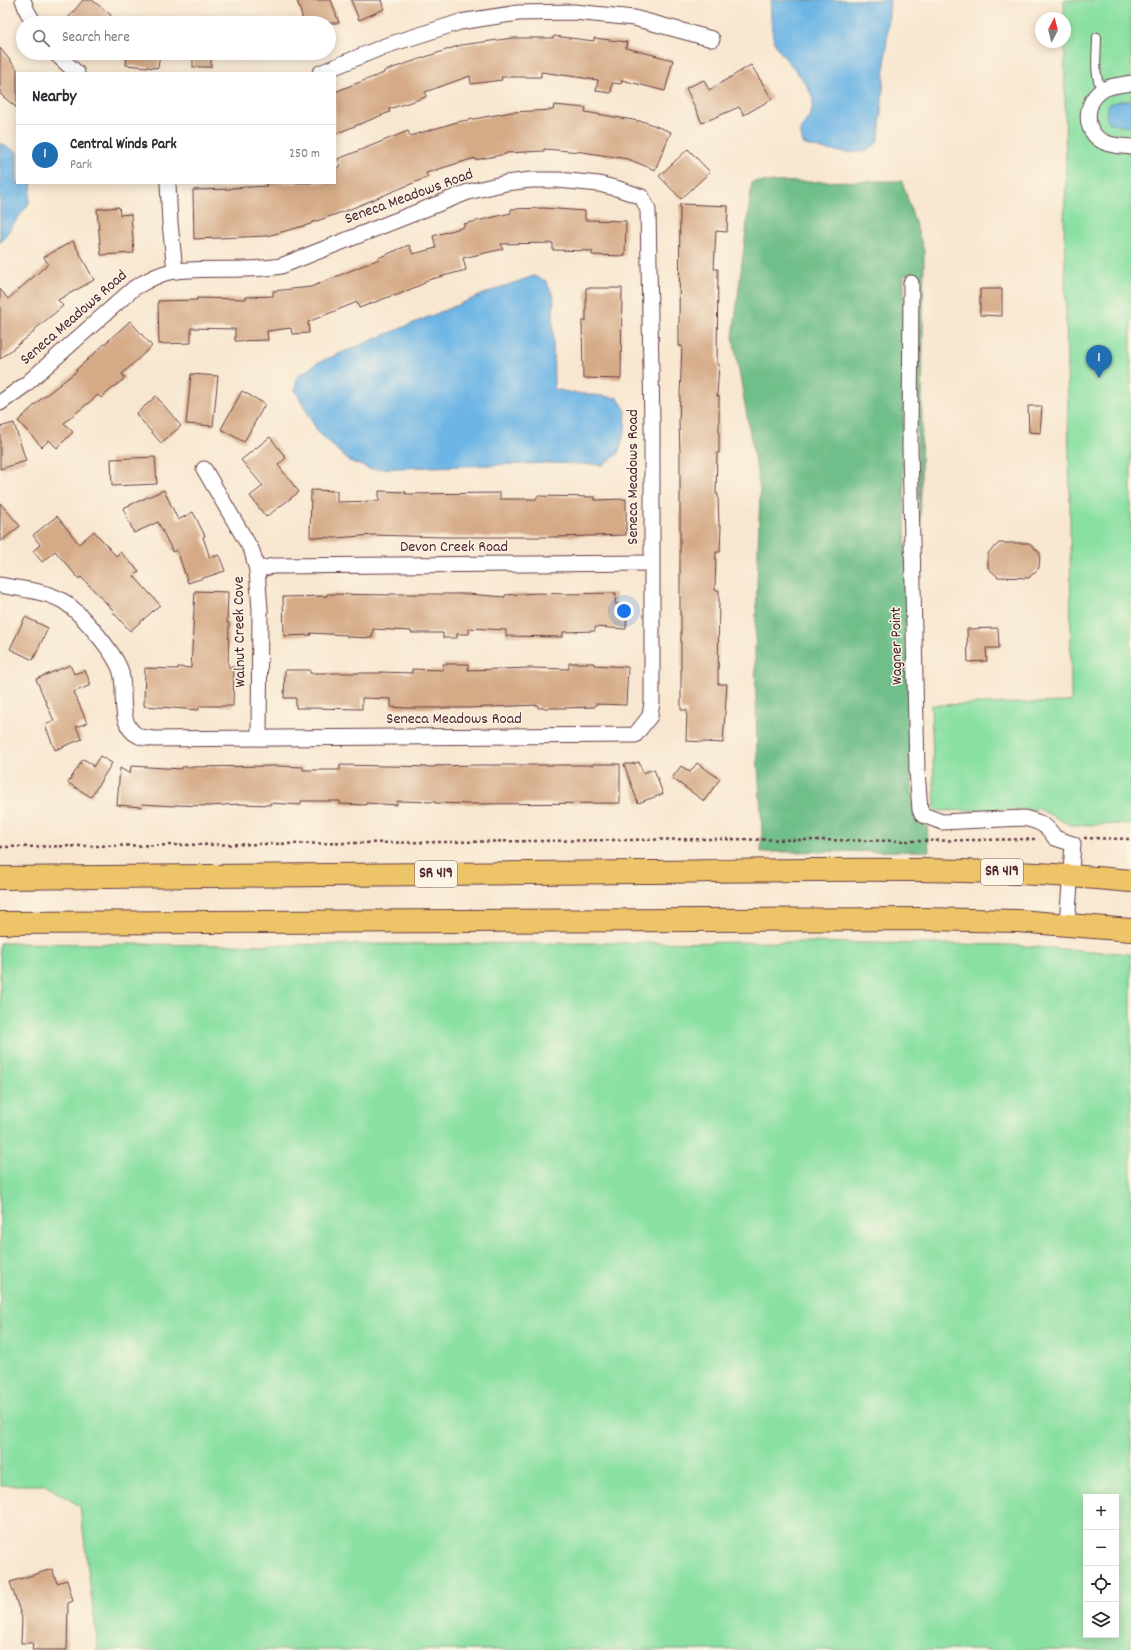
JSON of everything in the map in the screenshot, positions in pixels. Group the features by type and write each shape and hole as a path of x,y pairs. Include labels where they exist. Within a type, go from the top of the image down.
{"main road":[{"name":"SR 419","path":"0,878 872,869 1071,875 1131,882"},
{"path":"0,923 922,919 1018,921 1131,930"}],"street":[{"path":"23,0 30,16"},
{"path":"322,72 385,46 460,22 518,13 574,12 634,18 712,39"},
{"path":"63,60 76,72"},
{"path":"1131,83 1113,86 1102,90 1090,106 1088,116 1089,126 1093,134 1104,142 1131,147"},
{"name":"Seneca Meadows Road","path":"0,403 25,385 134,288 152,278 175,271 261,270 281,266 468,192 506,183 531,180 558,180 599,184 620,189 642,197 648,210 652,423 652,702 650,716 635,735 154,738 140,736 133,732 126,722 123,708 124,688 121,670 113,653 102,639 72,608 60,599 44,593 0,585"},
{"path":"168,184 175,271"},
{"name":"Wagner Point","path":"911,283 910,447 917,771 920,810 923,816 942,822 1024,818 1037,821 1048,827 1055,838 1073,844 1071,875"},
{"name":"Walnut Creek Cove","path":"204,469 252,551 257,570 260,610 259,737"},
{"name":"Devon Creek Road","path":"257,570 273,566 651,563"},
{"path":"1067,924 1071,875"}],"lane":[{"path":"1097,37 1097,76 1102,90"}],"path":[{"path":"0,847 711,838 915,841 1055,838 1131,839"}],"green space":[{"path":"1064,0 1131,0 1131,824 1070,825 1039,809 935,811 931,705 1071,702 1070,504 1064,219 1066,182 1065,48 1071,48 1071,12 1064,12"},
{"path":"902,181 924,251 920,553 917,447 917,274 904,275 903,448 913,811 917,820 927,826 929,851 761,852 762,828 757,750 755,651 760,489 733,337 752,182"},
{"path":"793,942 1010,945 1131,954 1131,1650 96,1650 98,1647 80,1506 45,1485 0,1485 0,943 240,945"}],"water":[{"path":"771,0 890,0 879,138 874,146 868,150 860,152 839,152 803,144 800,130 810,113 813,102 808,88 774,42 771,17"},
{"path":"1120,101 1131,101 1131,127 1116,125 1109,122 1106,116 1108,106"},
{"path":"0,143 16,151 16,184 32,184 29,203 0,243"},
{"path":"534,276 546,281 554,297 554,389 618,398 626,411 625,431 618,454 603,465 551,463 370,469 349,461 318,432 295,390 297,377 317,363 496,289"}],"building":[{"path":"83,0 92,0 111,15 110,16 70,16"},
{"path":"297,0 331,0 339,23 336,23 336,16 302,16"},
{"path":"351,0 381,0 384,9 359,20"},
{"path":"554,36 594,41 594,38 627,42 626,48 673,60 665,91 622,80 621,84 612,83 611,93 596,91 598,80 541,72 541,77 501,77 502,80 471,84 470,76 425,92 426,97 389,109 390,112 336,134 336,92 384,73 384,71 461,45 513,38 553,38"},
{"path":"0,48 17,69 16,107 0,94"},
{"path":"126,60 159,60 158,68 126,65"},
{"path":"193,60 211,60 211,67 193,67"},
{"path":"751,65 772,99 744,115 739,107 702,123 686,88 704,80 709,90"},
{"path":"554,105 586,108 585,112 645,122 671,132 655,170 628,159 582,152 544,149 544,151 506,153 475,160 475,158 426,173 428,177 311,224 267,236 194,239 193,190 267,186 266,184 336,184 336,168 341,166 338,159 408,131 410,136 457,122 512,112 553,110"},
{"path":"688,149 710,172 681,199 659,176"},
{"path":"680,204 728,206 727,232 716,231 714,269 718,269 717,364 719,364 717,396 719,396 719,453 717,453 716,494 718,494 719,526 721,526 720,552 716,552 715,590 719,590 718,684 727,684 723,743 686,741 687,710 681,710 679,422 682,346 679,346"},
{"path":"119,207 120,215 131,214 134,253 101,255 97,209"},
{"path":"543,208 585,211 585,220 626,221 625,256 592,255 592,251 553,250 553,243 501,244 503,249 463,258 466,270 424,281 425,283 395,296 394,295 359,308 357,302 308,322 309,333 292,334 291,328 267,331 268,340 235,341 235,329 191,328 191,343 159,344 158,301 197,300 197,298 246,299 246,297 273,296 273,291 311,287 409,245 413,254 436,248 433,236 464,227 464,224 511,213 511,209"},
{"path":"73,241 94,280 58,300 63,306 33,331 34,332 0,359 0,289 8,299 48,264 44,257"},
{"path":"586,288 622,288 621,379 583,378 582,321 586,321"},
{"path":"980,289 1002,289 1002,316 980,315"},
{"path":"130,321 152,346 122,374 125,378 101,398 98,395 64,423 73,432 57,448 49,440 42,447 18,421 41,399 77,371 76,370"},
{"path":"191,374 218,376 213,426 186,424"},
{"path":"242,391 265,404 244,442 221,429"},
{"path":"156,396 181,426 161,443 136,414"},
{"path":"1028,406 1042,406 1040,433 1029,432"},
{"path":"14,423 26,461 0,469 0,427"},
{"path":"270,437 286,458 278,465 299,492 266,517 250,496 263,486 241,460"},
{"path":"155,457 157,484 112,486 111,459"},
{"path":"164,490 178,520 193,512 205,536 203,537 210,558 219,555 225,571 188,583 177,550 173,552 158,522 134,533 123,508"},
{"path":"311,490 337,491 337,502 379,501 379,491 406,492 405,494 500,493 500,499 537,499 537,496 595,497 595,500 626,499 626,535 553,537 442,537 373,535 336,538 310,537"},
{"path":"0,503 20,526 0,542"},
{"path":"57,516 79,544 94,531 116,556 120,552 139,571 134,576 160,605 130,631 112,611 113,610 81,577 79,579 55,551 42,562 33,551 40,545 33,535"},
{"path":"999,543 1029,543 1040,553 1039,568 1029,578 998,577 988,568 988,553"},
{"path":"195,591 228,592 228,667 234,667 233,706 199,706 199,710 144,706 145,668 191,668"},
{"path":"537,593 616,593 615,604 627,604 626,629 595,627 595,631 563,632 563,637 506,636 506,630 469,628 469,634 457,634 457,638 443,638 443,633 411,633 411,631 373,629 372,638 310,633 311,635 284,636 283,597 327,596 327,594 468,594 505,597 505,595"},
{"path":"25,617 48,628 33,660 10,649"},
{"path":"998,628 999,648 986,648 987,661 968,662 967,629"},
{"path":"569,663 594,663 594,665 628,667 626,705 595,704 595,707 563,708 538,708 538,705 468,708 405,708 391,707 391,699 362,698 362,709 296,708 296,698 284,698 285,670 310,670 310,673 412,673 412,669 443,670 443,664 468,664 468,670 531,668 569,669"},
{"path":"70,665 74,674 85,670 91,685 74,692 87,723 76,727 82,739 55,750 45,725 54,721 36,679"},
{"path":"100,756 112,763 91,797 68,783 83,759 92,764 93,767"},
{"path":"639,762 643,773 654,769 663,794 638,803 624,764"},
{"path":"697,763 720,779 704,801 672,778 681,766 690,772"},
{"path":"620,764 620,803 468,804 397,801 397,805 366,803 366,805 340,804 340,801 301,801 301,805 270,803 270,805 240,804 209,806 142,804 141,807 117,805 120,768 130,774 131,766 182,769 182,767 278,766 303,767 303,770 340,770 340,765 435,767 476,765"},
{"path":"52,1569 57,1583 67,1580 73,1601 68,1603 67,1650 32,1650 33,1643 21,1643 22,1618 10,1582"}],"place":[{"name":"Central Winds Park","path":"1099,378"}]}
